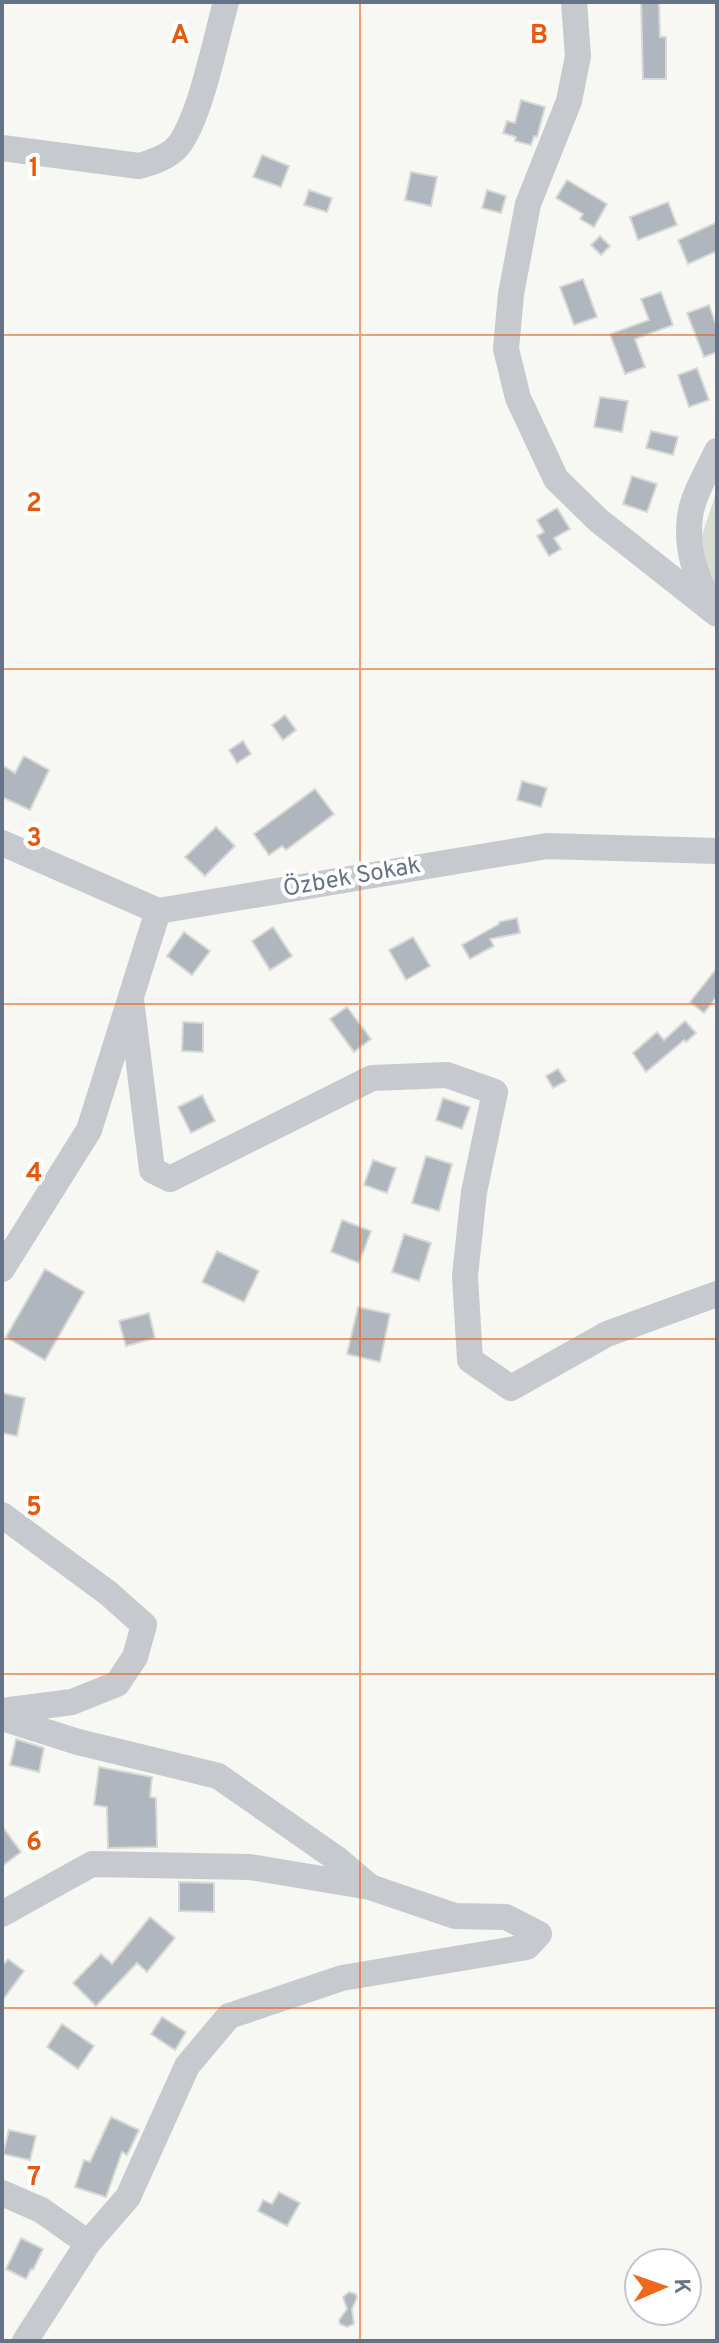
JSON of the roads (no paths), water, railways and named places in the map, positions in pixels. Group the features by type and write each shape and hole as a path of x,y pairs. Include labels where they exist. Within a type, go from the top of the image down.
{"street":[{"path":"2,148 139,166 168,154 177,147 195,113 226,2"},
{"path":"574,2 578,56 569,101 528,204 511,294 506,349 518,398 556,479 598,520 717,613"},
{"path":"717,451 689,515 692,554 699,583 717,613"},
{"path":"2,843 158,911 89,1130 2,1269"},
{"name":"Özbek Sokak","path":"158,911 547,846 717,851"},
{"path":"131,999 152,1170 170,1179 372,1078 447,1075 495,1092 474,1192 465,1276 470,1360 511,1388 607,1334 717,1294"},
{"path":"2,1515 108,1593 144,1625 135,1657 117,1684 72,1702 2,1711"},
{"path":"2,1718 78,1742 218,1776 337,1859 370,1887"},
{"path":"2,1914 92,1864 250,1867 370,1887 455,1916 506,1917 539,1934 527,1947 342,1978 229,2016 187,2066 128,2197 88,2243 25,2341"},
{"path":"2,2193 41,2210 88,2243"}]}
